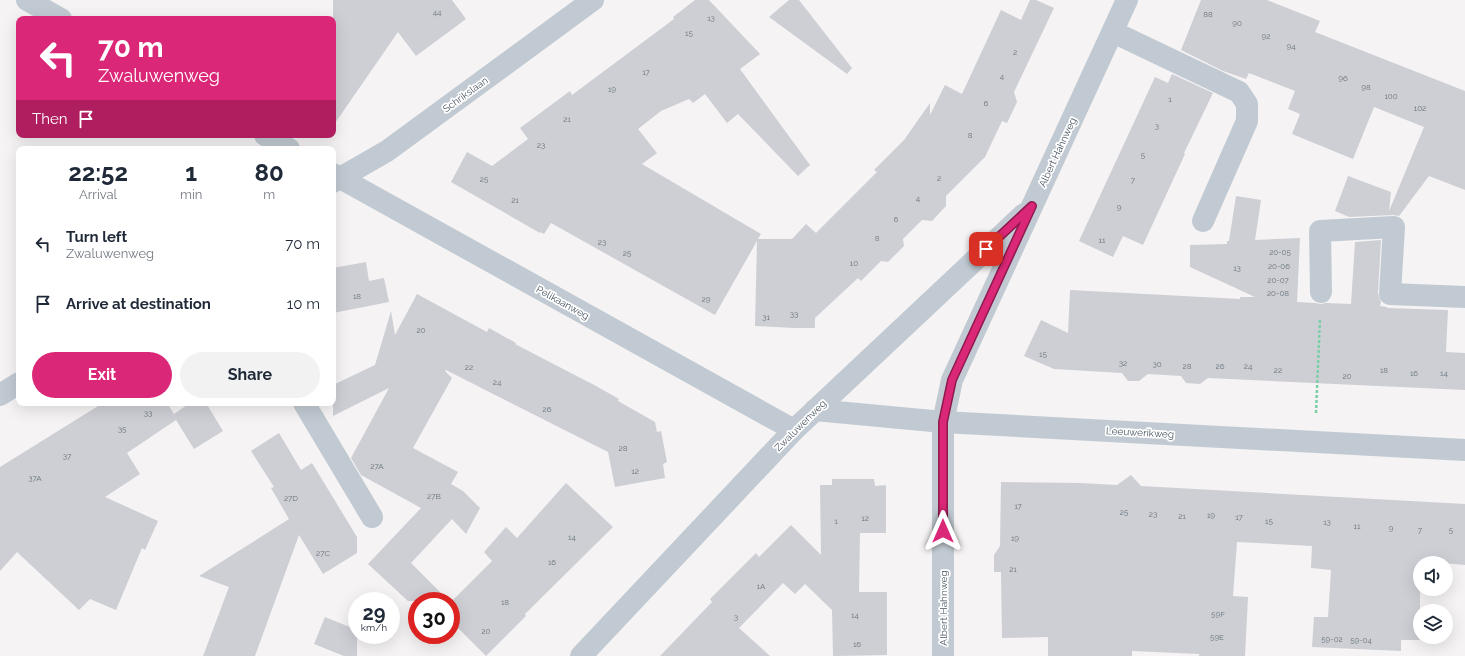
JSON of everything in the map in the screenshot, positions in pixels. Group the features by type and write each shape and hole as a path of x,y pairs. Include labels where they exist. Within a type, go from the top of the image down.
{"street":[{"path":"27,0 56,16"},
{"name":"Schrikslaan","path":"336,177 387,151 593,0"},
{"name":"Albert Hahnweg","path":"943,656 943,422 952,380 1127,0"},
{"path":"1113,32 1239,92 1246,104 1247,121 1203,221"},
{"path":"269,138 284,146"},
{"name":"Pelikaanweg","path":"336,179 794,430"},
{"name":"Zwaluwenweg","path":"581,656 794,430 1032,206"},
{"path":"1321,292 1320,231 1394,226 1390,294 1465,297"},
{"path":"0,395 16,385"},
{"path":"306,406 372,517"},
{"name":"Leeuwerikweg","path":"815,410 943,422 1465,450"}],"path":[{"path":"1315,442 1321,292"}],"building":[{"path":"333,0 452,0 466,19 416,56 398,32 336,122 336,16 333,16"},
{"path":"695,0 709,0 760,54 740,69 810,165 798,176 738,114 727,123 705,94 693,103 689,99 661,111 638,129 657,153 642,164 761,234 758,239 792,239 806,224 816,233 877,172 874,170 904,140 930,103 930,115 945,85 962,94 1001,10 1021,20 1030,0 1036,0 1054,8 1014,92 1017,102 1007,123 1002,121 985,157 946,196 946,206 932,221 922,220 903,239 904,246 888,262 881,261 861,281 858,278 815,318 815,328 794,328 755,326 757,241 715,315 551,223 544,234 540,233 451,182 467,152 492,166 528,139 520,128 570,91 572,95 674,19 673,17"},
{"path":"789,0 799,0 852,68 847,74 769,17"},
{"path":"1201,0 1267,0 1320,21 1315,32 1465,91 1465,190 1429,176 1399,216 1349,217 1335,211 1348,176 1391,192 1389,211 1424,127 1374,107 1353,159 1292,134 1300,114 1288,109 1295,91 1249,73 1246,79 1223,71 1181,50"},
{"path":"1172,74 1213,93 1184,153 1185,154 1143,245 1123,236 1113,257 1079,241 1155,77 1168,83"},
{"path":"1236,196 1261,200 1255,240 1300,238 1297,302 1351,304 1355,242 1381,240 1378,293 1381,302 1380,306 1387,308 1448,310 1446,352 1465,353 1465,390 1208,378 1200,384 1186,383 1181,376 1148,374 1139,381 1128,381 1122,373 1054,369 1024,356 1041,320 1068,333 1070,290 1240,299 1240,297 1255,297 1190,267 1190,245 1227,244 1227,241 1229,241"},
{"path":"366,262 369,281 384,278 389,302 336,312 336,267"},
{"path":"417,294 487,332 489,328 516,343 515,344 619,399 618,401 655,422 657,432 661,431 667,462 663,464 665,478 615,487 608,452 446,370 445,371 452,378 413,448 458,472 451,484 463,491 480,508 466,534 452,519 411,563 440,592 408,592 408,601 368,564 421,508 361,475 351,458 389,388 333,416 333,406 336,406 336,384 375,365 391,311 395,335"},
{"path":"98,406 169,406 174,414 186,406 208,406 223,431 194,449 176,420 127,453 140,474 105,497 158,521 145,550 142,548 116,610 90,599 79,610 17,552 0,571 0,467"},
{"path":"279,433 301,470 312,463 357,537 357,553 323,574 299,535 255,656 203,656 229,587 199,576 289,519 271,488 274,487 251,451"},
{"path":"1131,475 1141,486 1465,504 1465,565 1453,564 1453,556 1413,556 1413,596 1420,596 1420,604 1413,604 1413,640 1401,640 1401,651 1312,647 1314,617 1328,617 1331,570 1311,568 1312,546 1237,542 1233,596 1248,597 1245,656 1199,656 1199,654 1132,651 1132,656 1048,656 1048,637 1002,638 1001,572 994,572 994,555 1000,546 1001,482 1117,485"},
{"path":"832,479 874,479 875,486 886,485 886,533 860,533 859,592 887,592 887,655 833,656 832,610 805,584 795,594 783,583 739,628 770,656 660,656 712,602 710,599 756,553 759,557 791,525 821,555 820,485 832,485"},
{"path":"566,483 613,527 525,614 526,616 486,656 460,630 460,593 492,561 484,552 506,527 517,538"},
{"path":"325,617 348,626 348,644 357,644 357,656 344,656 314,644"}],"route":[{"path":"943,531 943,422 952,380 1032,206 986,249"}]}
